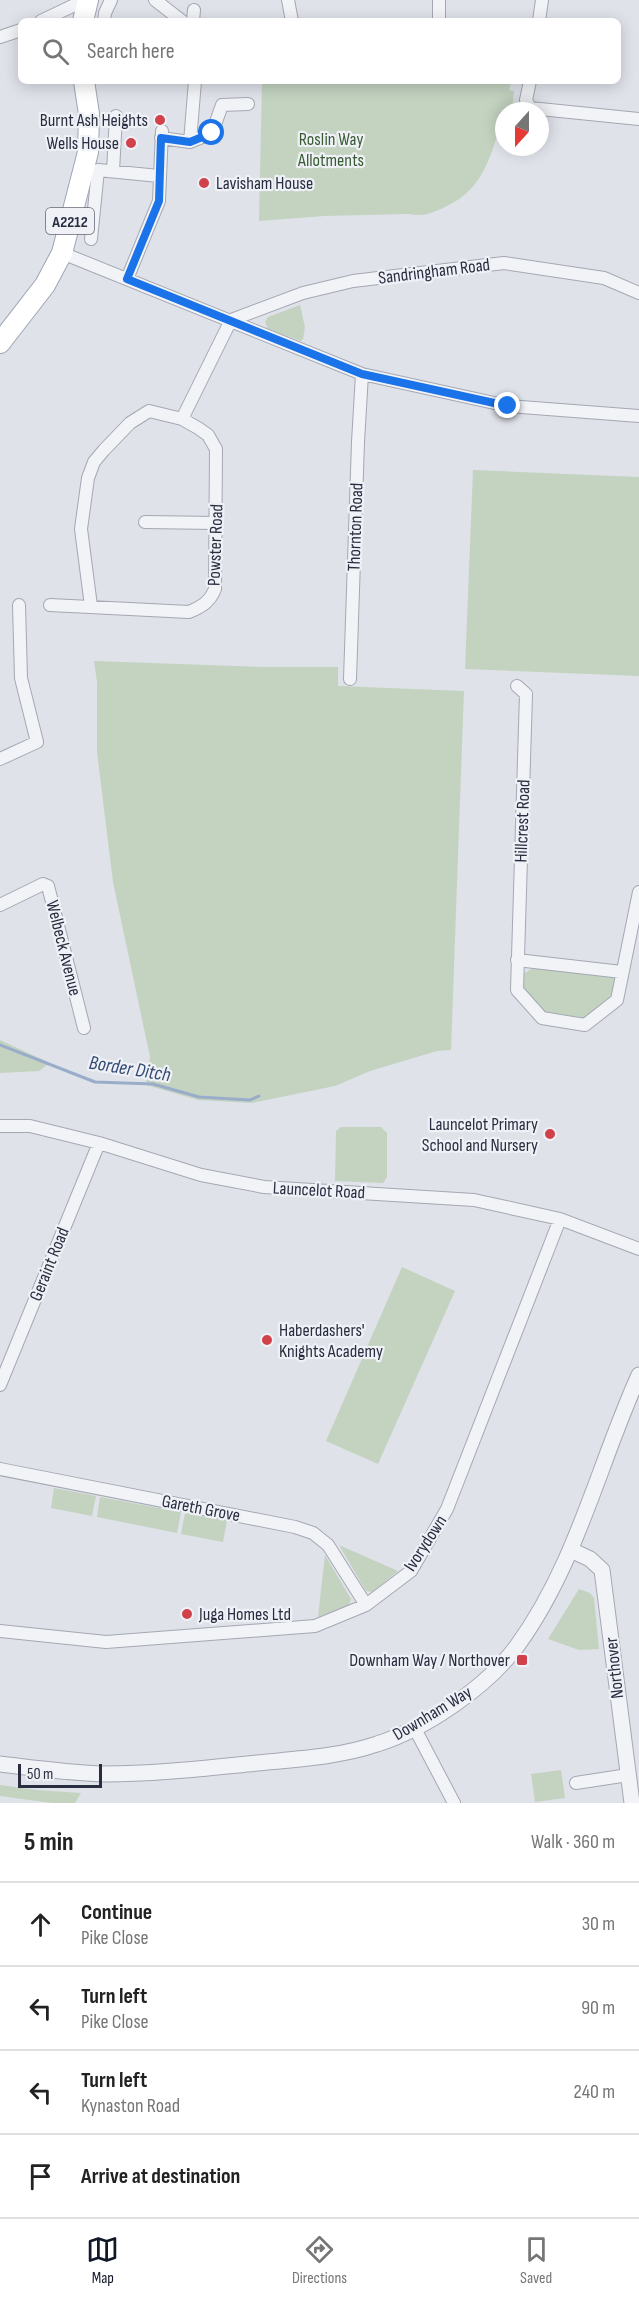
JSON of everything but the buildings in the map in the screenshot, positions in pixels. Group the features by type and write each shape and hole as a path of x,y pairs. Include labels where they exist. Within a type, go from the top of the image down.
{"main road":[{"name":"A2212","path":"0,343 45,285 62,253 88,152 89,114 84,84"}],"street":[{"path":"56,18 92,11 111,0"},
{"path":"155,0 178,18"},
{"path":"288,0 291,18"},
{"path":"439,0 439,18"},
{"path":"539,18 542,0"},
{"path":"0,38 18,31"},
{"path":"190,142 195,84"},
{"path":"529,84 526,100 530,108 639,119"},
{"path":"127,279 159,201 162,134 190,142 212,133 222,105 248,104"},
{"path":"113,171 116,116"},
{"path":"92,239 98,170 159,176"},
{"path":"62,253 362,374 508,406 639,416"},
{"name":"Sandringham Road","path":"231,320 303,293 354,281 504,263 604,278 639,293"},
{"path":"183,419 231,320"},
{"name":"Thornton Road","path":"350,680 362,374"},
{"name":"Powster Road","path":"50,605 189,612 201,607 212,597 215,589 216,449 207,435 183,419 149,411 116,436 94,462 88,478 81,529 91,606"},
{"path":"145,522 216,523"},
{"path":"0,759 37,742 21,678 19,605"},
{"name":"Hillcrest Road","path":"517,686 526,694 517,990 542,1018 585,1025 617,1000 639,892"},
{"name":"Welbeck Avenue","path":"0,905 43,884 48,886 84,1028"},
{"path":"517,960 622,972"},
{"name":"Launcelot Road","path":"0,1126 30,1126 99,1143 201,1175 264,1187 474,1200 560,1219 639,1249"},
{"name":"Geraint Road","path":"0,1385 99,1143"},
{"name":"Ivorydown","path":"0,1631 106,1642 315,1626 366,1605 411,1570 447,1509 560,1219"},
{"name":"Downham Way","path":"0,1764 97,1773 158,1772 314,1758 376,1745 414,1727 457,1701 499,1666 528,1630 571,1550 639,1375"},
{"name":"Gareth Grove","path":"0,1469 295,1527 313,1533 328,1545 366,1605"},
{"name":"Northover","path":"571,1550 590,1559 602,1570 632,1803"},
{"path":"414,1727 454,1803"},
{"path":"576,1783 628,1776"}],"green space":[{"name":"Roslin Way Allotments","path":"262,84 511,84 509,90 514,91 513,102 495,102 495,143 486,166 470,190 459,199 424,215 324,216 259,221"},
{"path":"300,305 305,327 301,341 268,329 265,322 268,317"},
{"path":"473,470 639,477 639,676 465,669"},
{"path":"94,661 260,667 338,667 338,686 464,691 451,1050 437,1051 370,1071 335,1086 252,1103 198,1100 146,1085 150,1057 113,882 97,752 97,682"},
{"path":"533,968 614,977 616,978 613,996 584,1019 544,1012 522,986 523,974"},
{"path":"0,1040 50,1063 39,1071 0,1073"},
{"path":"341,1127 381,1127 387,1133 387,1177 383,1183 335,1181 336,1131"},
{"path":"402,1267 455,1291 378,1464 326,1441"},
{"path":"54,1488 96,1496 92,1516 51,1508"},
{"path":"100,1497 181,1512 177,1533 97,1517"},
{"path":"185,1513 227,1521 223,1542 181,1534"},
{"path":"339,1545 398,1571 372,1592 366,1591"},
{"path":"325,1555 351,1599 349,1606 318,1617"},
{"path":"579,1589 590,1593 594,1598 599,1649 579,1650 548,1639"},
{"path":"561,1770 565,1798 535,1802 531,1774"},
{"path":"0,1785 81,1793 75,1803 52,1803 0,1796"}],"waterway":[{"name":"Border Ditch","path":"0,1045 95,1082 153,1084 199,1097 250,1100 259,1096"}],"place":[{"name":"Burnt Ash Heights","path":"160,120"},
{"name":"Wells House","path":"131,143"},
{"name":"Lavisham House","path":"204,183"},
{"name":"Launcelot Primary School and Nursery","path":"550,1134"},
{"name":"Haberdashers' Knights Academy","path":"267,1340"},
{"name":"Juga Homes Ltd","path":"187,1614"},
{"name":"Downham Way / Northover","path":"522,1660"}],"route":[{"path":"212,133 190,142 161,138 159,201 127,279 362,374 508,406"}]}
